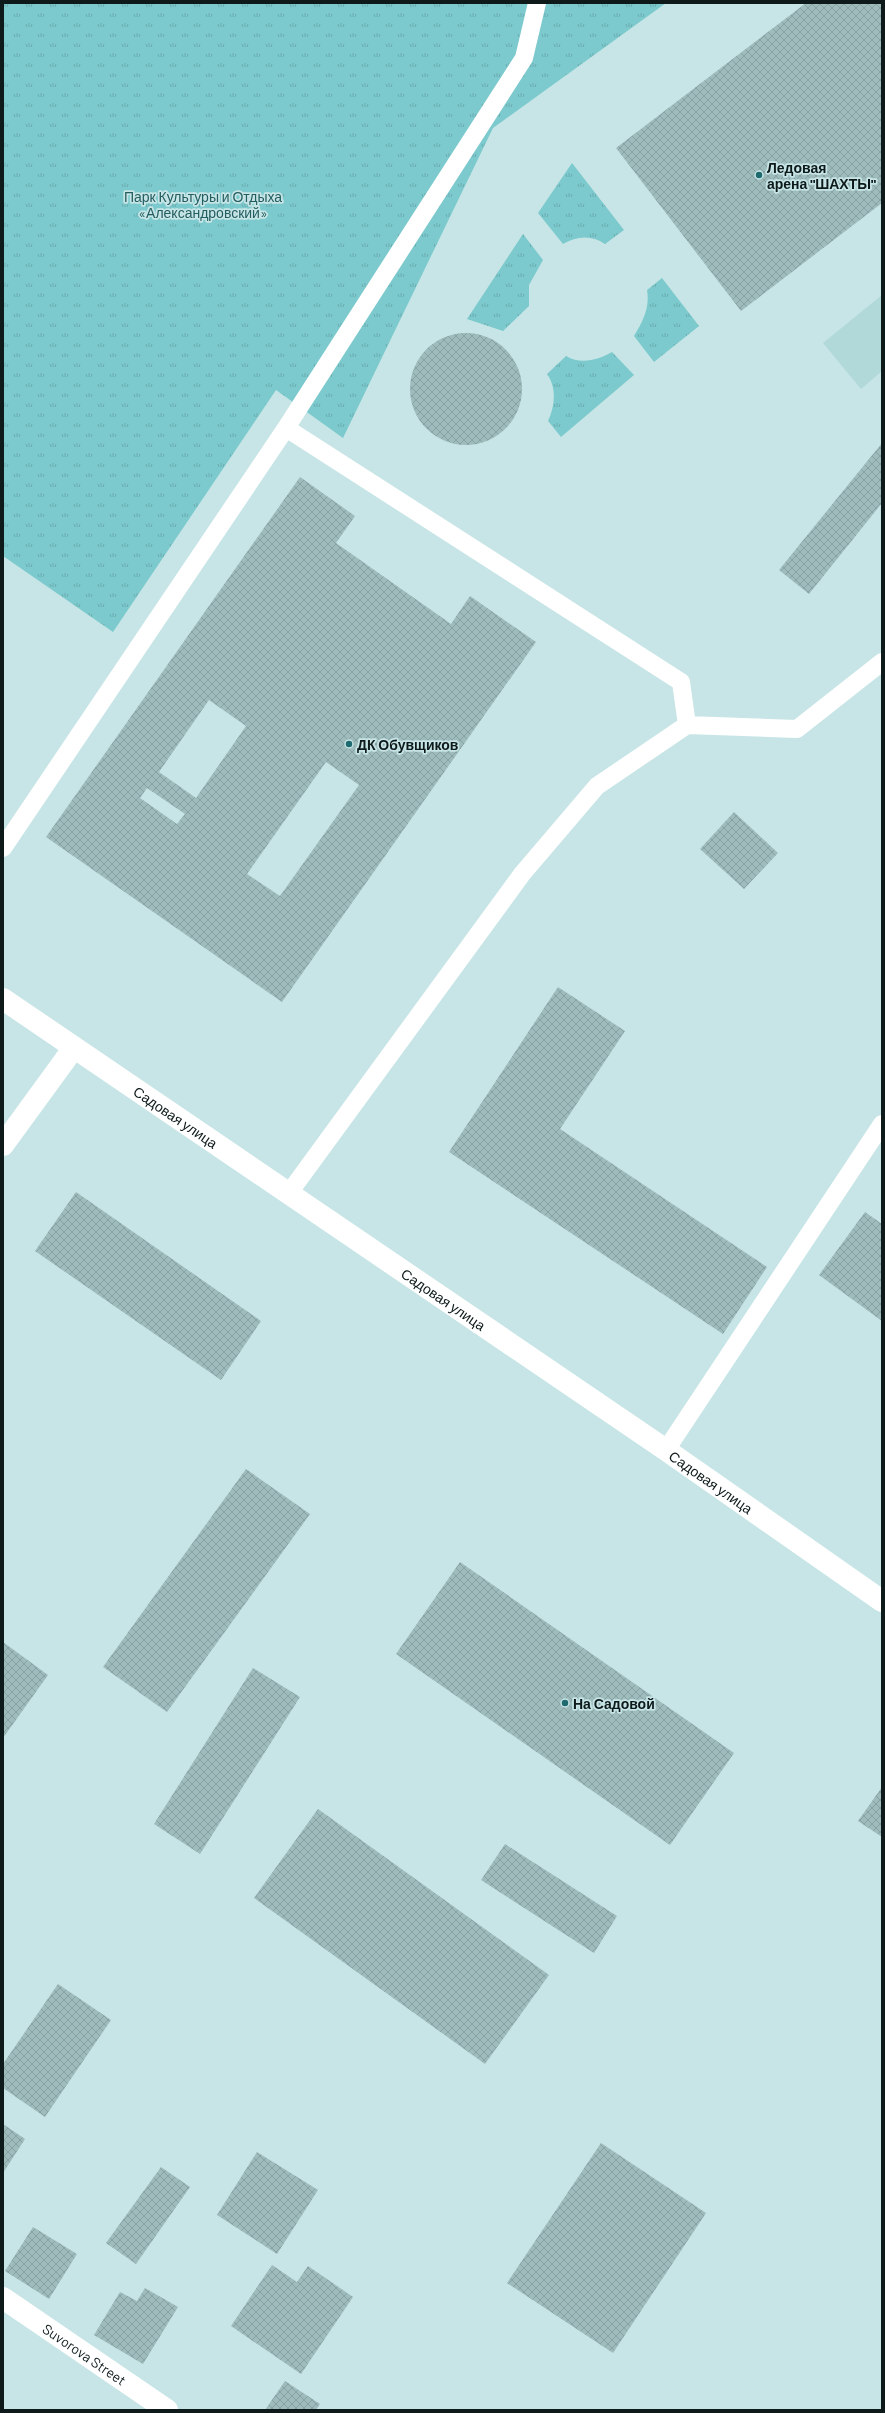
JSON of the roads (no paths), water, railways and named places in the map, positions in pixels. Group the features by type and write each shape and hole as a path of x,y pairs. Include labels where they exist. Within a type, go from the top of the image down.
{"street":[{"name":"Садовая улица","path":"3,999 73,1049 289,1193 666,1450 882,1601"},
{"path":"3,1145 73,1049"},
{"name":"Suvorova Street","path":"3,2298 167,2410"}],"lane":[{"path":"3,848 286,428 524,58 537,3"},
{"path":"286,428 681,682 687,725"},
{"path":"289,1193 522,874 597,786 687,725 797,729 882,662"},
{"path":"666,1450 882,1124"}],"place":[{"name":"Ледовая арена \"ШАХТЫ\"","path":"759,175"},
{"name":"ДК Обувщиков","path":"349,744"},
{"name":"На Садовой","path":"565,1703"}],"park label":[{"name":"Парк Культуры и Отдыха «Александровский»","path":"203,204"}]}
